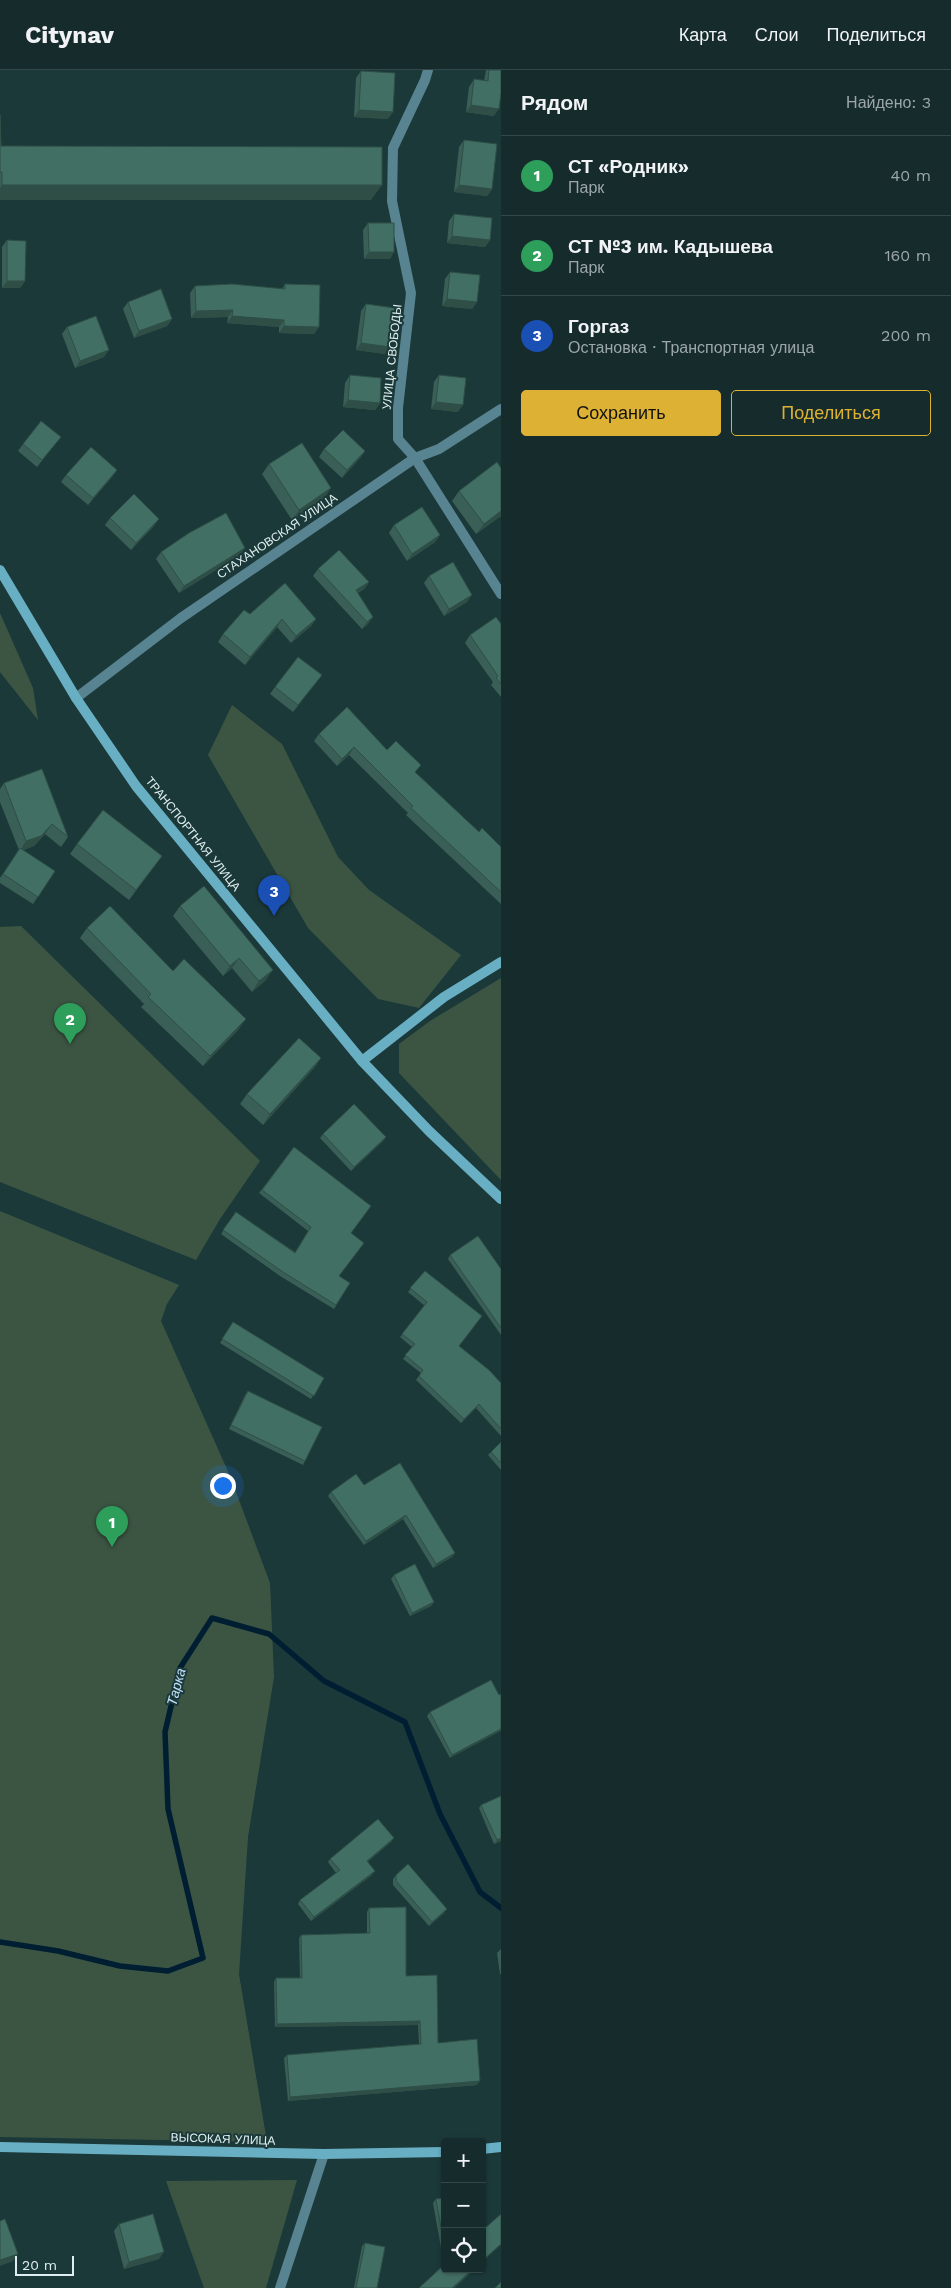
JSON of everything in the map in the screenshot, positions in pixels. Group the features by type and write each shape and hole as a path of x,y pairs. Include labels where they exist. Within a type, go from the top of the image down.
{"street":[{"name":"УЛИЦА СВОБОДЫ","path":"428,70 393,148 392,201 412,294 398,408 398,439 415,458 501,594"},
{"name":"СТАХАНОВСКАЯ УЛИЦА","path":"76,698 181,618 415,458 439,449 501,408"},
{"name":"ТРАНСПОРТНАЯ УЛИЦА","path":"0,570 76,698 136,786 362,1061 428,1131 501,1199"},
{"path":"362,1061 444,997 501,962"},
{"name":"ВЫСОКАЯ УЛИЦА","path":"0,2147 324,2154 441,2152"},
{"path":"486,2149 501,2148"},
{"path":"280,2288 324,2154"}],"green space":[{"path":"0,613 33,688 38,720 0,672"},
{"path":"232,705 282,744 338,857 369,890 461,955 419,1008 378,999 308,928 208,755"},
{"path":"21,926 260,1161 220,1219 196,1260 0,1182 0,927"},
{"path":"501,978 501,1180 399,1073 399,1044 430,1021"},
{"path":"0,1211 179,1285 167,1304 161,1321 230,1476 270,1583 274,1677 248,1837 239,1974 267,2142 0,2137"},
{"path":"297,2180 266,2288 204,2288 166,2181"}],"building":[{"path":"489,70 501,70 499,109 471,105 474,79 488,81"},
{"path":"361,71 395,73 393,112 359,110"},
{"path":"0,114 1,146 382,147 382,185 2,185 2,172 0,172"},
{"path":"464,140 497,144 492,189 459,185"},
{"path":"454,214 492,218 490,240 452,236"},
{"path":"368,223 394,223 394,252 369,252"},
{"path":"7,240 26,241 25,281 7,281"},
{"path":"450,272 480,275 477,302 447,299"},
{"path":"232,284 285,289 285,284 320,285 319,327 284,326 284,320 232,316 233,310 196,311 195,286"},
{"path":"161,289 172,319 139,331 128,302"},
{"path":"366,304 395,308 390,347 361,343"},
{"path":"96,316 109,350 80,361 67,327"},
{"path":"350,375 381,378 380,403 348,400"},
{"path":"439,375 466,378 463,405 436,402"},
{"path":"41,421 61,437 42,460 23,444"},
{"path":"343,430 365,451 347,470 324,449"},
{"path":"302,443 331,488 299,510 269,464"},
{"path":"91,447 117,470 93,498 66,475"},
{"path":"497,462 501,468 501,511 484,524 459,491"},
{"path":"134,494 159,519 136,543 110,518"},
{"path":"422,507 440,535 412,554 394,525"},
{"path":"226,513 245,548 184,586 161,552 189,533"},
{"path":"339,550 369,582 356,590 373,617 367,622 318,569"},
{"path":"453,562 472,595 449,609 429,576"},
{"path":"285,583 316,619 296,636 282,619 250,657 223,634 244,610 250,614"},
{"path":"496,617 501,624 501,684 496,678 498,676 470,635"},
{"path":"298,657 322,675 298,705 275,687"},
{"path":"347,707 387,750 396,741 421,765 415,772 479,832 482,828 501,847 501,892 411,808 413,806 354,747 342,759 319,734"},
{"path":"42,769 68,837 52,824 41,836 26,841 4,783"},
{"path":"103,810 162,856 136,890 77,844"},
{"path":"20,848 55,871 38,897 3,874"},
{"path":"204,886 273,970 259,981 239,958 230,966 180,906"},
{"path":"110,906 173,971 184,959 246,1019 210,1056 148,997 151,994 87,928"},
{"path":"299,1038 321,1058 270,1114 247,1094"},
{"path":"354,1104 386,1137 354,1167 323,1134"},
{"path":"294,1147 371,1206 351,1233 364,1243 339,1276 350,1283 336,1305 283,1272 223,1230 236,1212 295,1253 311,1227 262,1190"},
{"path":"478,1236 501,1269 501,1328 450,1255"},
{"path":"425,1271 482,1316 459,1346 489,1370 501,1383 501,1429 479,1404 464,1419 419,1376 423,1370 405,1355 415,1344 402,1334 427,1302 410,1288"},
{"path":"233,1322 324,1378 314,1396 222,1339"},
{"path":"248,1391 322,1427 305,1461 231,1425"},
{"path":"501,1442 501,1463 491,1452"},
{"path":"400,1463 455,1553 436,1564 406,1515 366,1541 331,1492 356,1474 364,1485"},
{"path":"415,1564 434,1602 412,1613 394,1575"},
{"path":"491,1680 499,1695 501,1694 501,1729 452,1755 430,1712"},
{"path":"501,1796 501,1838 497,1840 481,1805"},
{"path":"378,1819 394,1838 367,1861 375,1871 314,1917 300,1900 340,1870 330,1859"},
{"path":"408,1864 447,1909 432,1922 396,1881 396,1875"},
{"path":"406,1907 406,1976 437,1975 438,2043 477,2039 480,2081 290,2097 287,2055 421,2044 420,2021 277,2024 276,1978 302,1978 301,1935 370,1933 369,1908"},
{"path":"441,2198 441,2227 436,2199"},
{"path":"153,2214 164,2252 129,2262 119,2224"},
{"path":"501,2214 501,2244 486,2257 486,2228"},
{"path":"5,2219 18,2254 0,2260 0,2221"},
{"path":"365,2243 385,2247 377,2288 356,2288"},
{"path":"441,2268 441,2273 469,2273 452,2288 419,2288"},
{"path":"501,2282 501,2288 495,2288"}],"waterway":[{"name":"Тарка","path":"0,1942 58,1951 120,1966 168,1971 203,1958 168,1809 165,1732 180,1668 212,1618 269,1634 324,1681 405,1722 440,1814 480,1892 501,1908"}],"place":[{"name":"Горгаз","path":"274,916"},
{"name":"СТ №3 им. Кадышева","path":"70,1044"},
{"name":"СТ «Родник»","path":"112,1547"}]}
